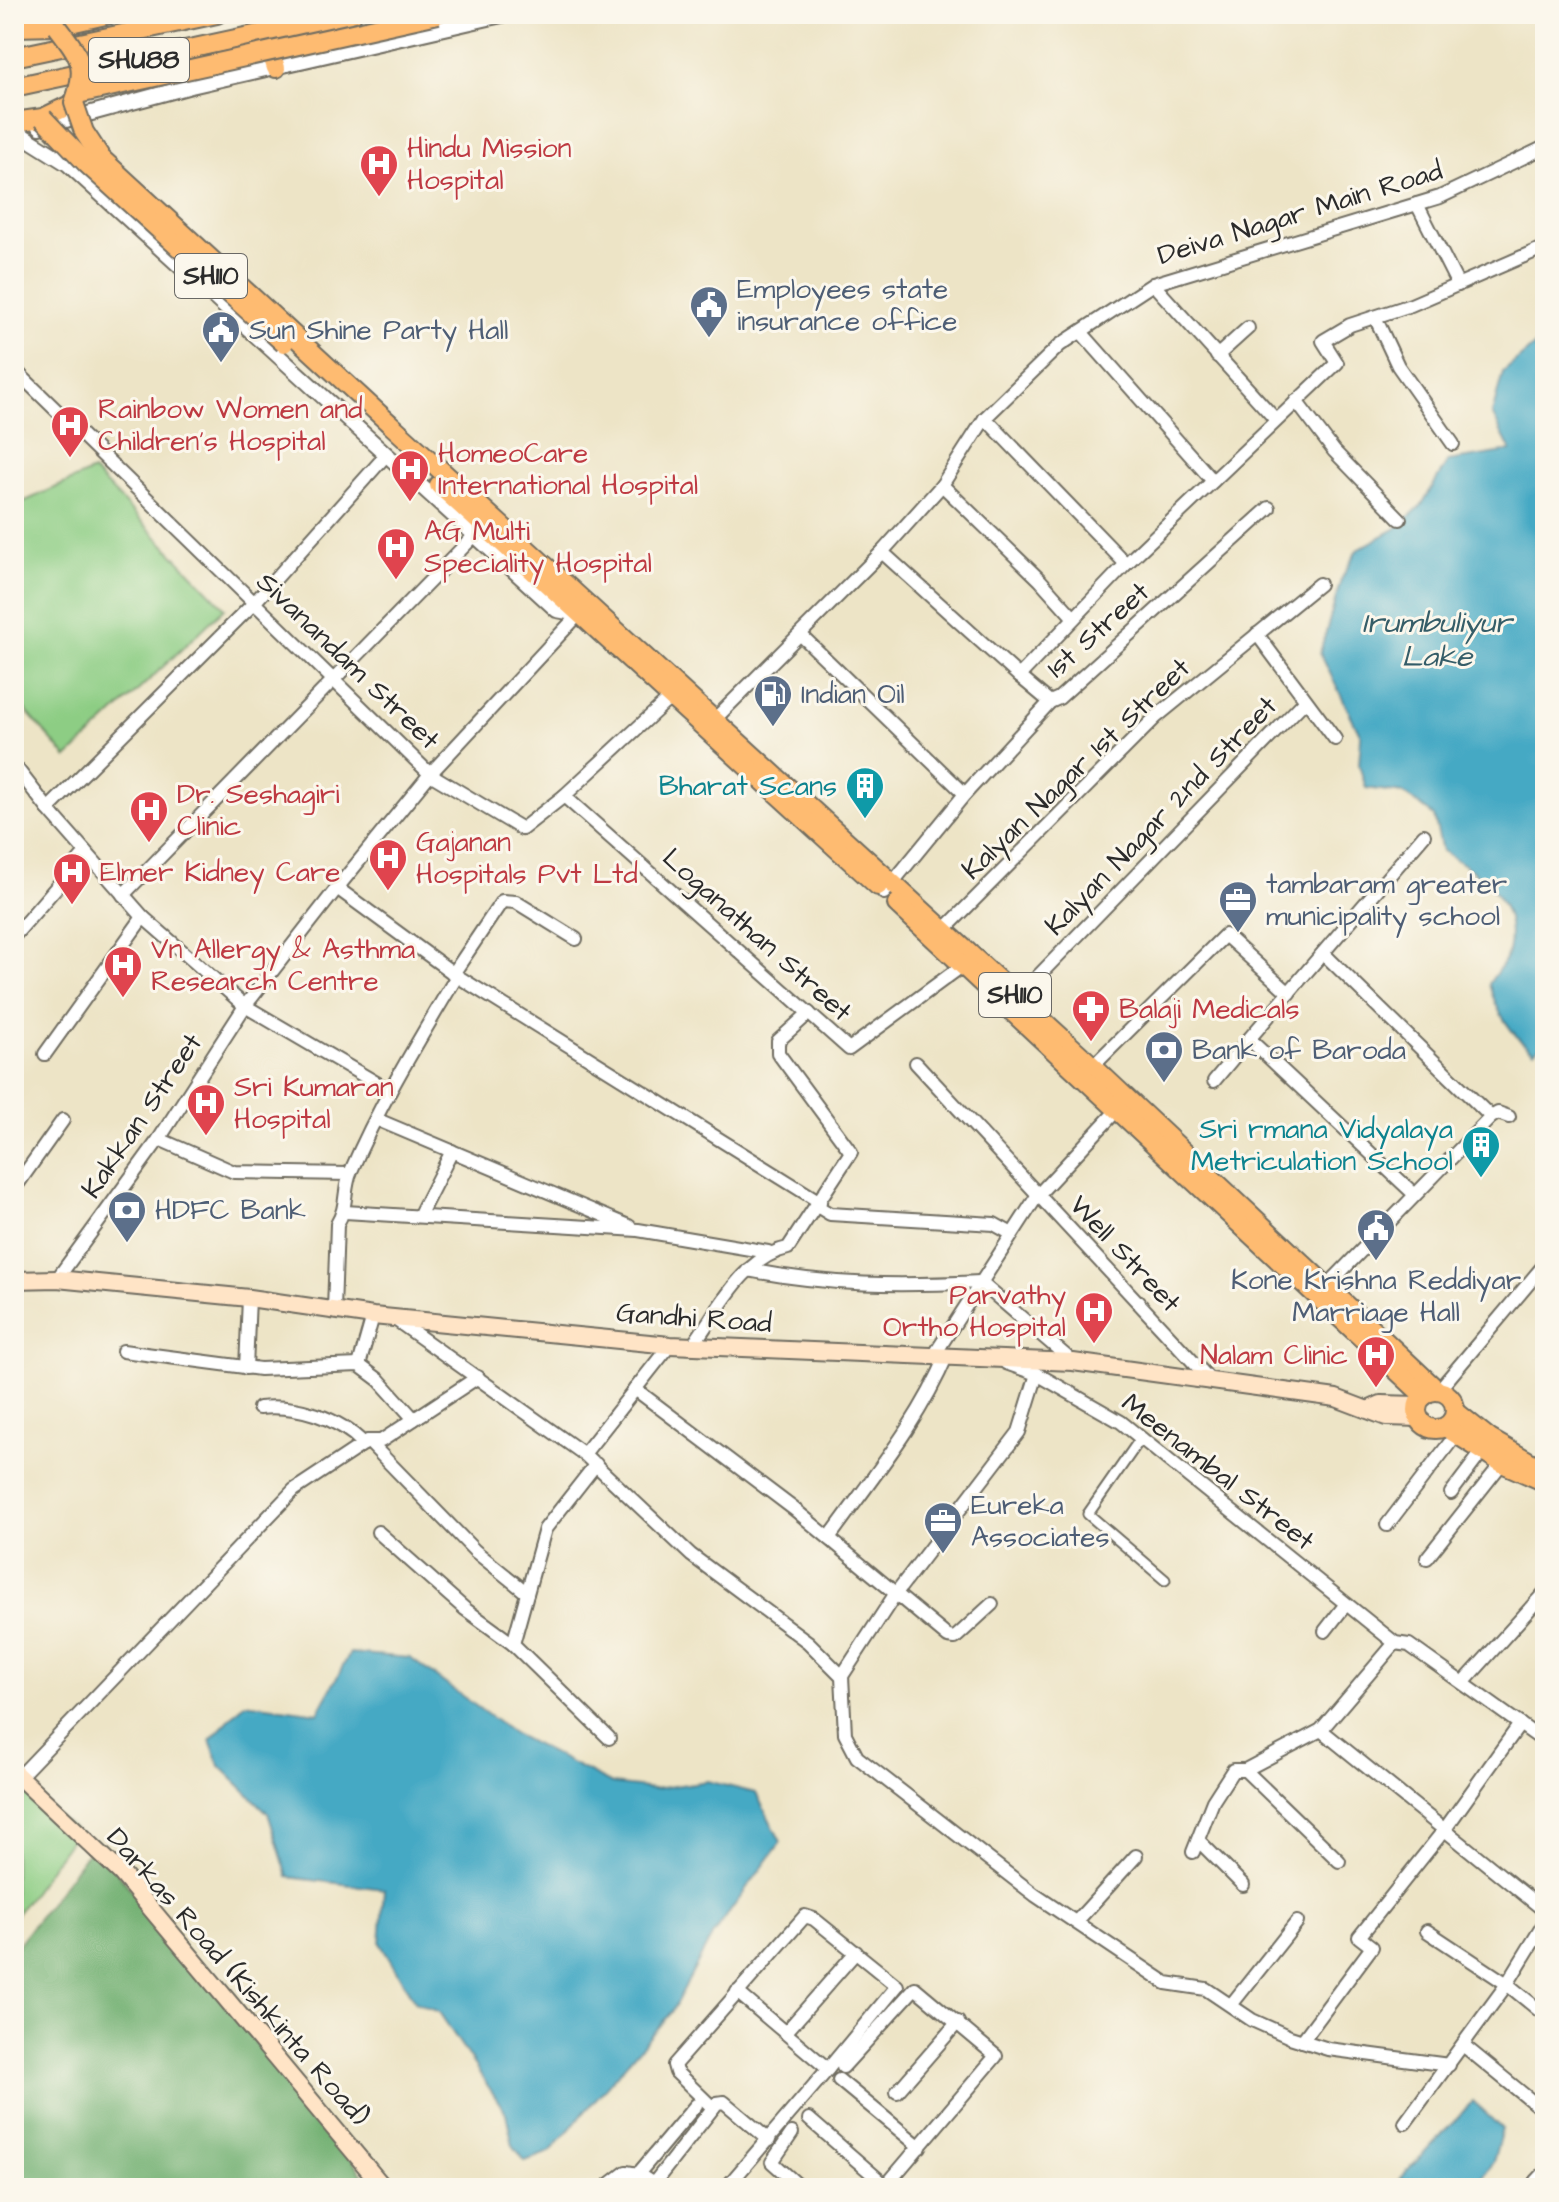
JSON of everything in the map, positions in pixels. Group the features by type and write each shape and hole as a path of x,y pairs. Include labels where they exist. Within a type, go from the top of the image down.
{"main road":[{"path":"14,27 57,26 110,14"},
{"name":"SHU88","path":"14,57 217,14"},
{"path":"15,129 43,118 76,99 438,14"},
{"name":"SHU88","path":"14,87 340,15"},
{"path":"57,26 81,61 83,83 76,99"},
{"path":"264,33 276,68"},
{"name":"SH110","path":"76,99 84,132 101,158 577,603 671,697 888,888 944,930 1093,1066 1326,1287 1425,1402"},
{"name":"SH110","path":"43,118 86,163 577,603 715,719 888,888 962,966 1118,1109 1425,1402"},
{"name":"Gandhi Road","path":"14,1280 57,1279 249,1298 373,1316 670,1345 1073,1362 1336,1398 1386,1417 1425,1402"},
{"path":"1545,1471 1490,1439 1452,1425 1429,1427 1425,1402 1452,1400 1452,1425 1482,1452 1545,1482"},
{"name":"Darkas Road (Kishkinta Road)","path":"17,1774 122,1874 384,2188"}],"street":[{"path":"15,129 506,14"},
{"path":"15,129 68,164 477,533 557,610 577,603"},
{"name":"Deiva Nagar Main Road","path":"715,719 882,552 942,485 985,418 1060,345 1153,284 1440,197 1545,147"},
{"path":"1417,204 1458,285"},
{"path":"1019,676 1126,564 1337,363 1323,341 1350,325 1458,285 1545,247"},
{"path":"1153,284 1276,420"},
{"path":"1375,317 1398,366 1453,444"},
{"path":"1217,356 1248,328"},
{"path":"1081,332 1213,481"},
{"name":"Sivanandam Street","path":"14,369 430,774 522,829 564,796 671,697"},
{"path":"1296,401 1334,451 1400,519"},
{"path":"985,418 1126,564"},
{"path":"48,809 254,603 387,454"},
{"path":"942,485 1040,580 1074,618"},
{"name":"1st Street","path":"888,888 965,794 1050,702 1059,698 1269,508"},
{"path":"123,895 477,533"},
{"path":"882,552 1050,702"},
{"name":"Kalyan Nagar 1st Street","path":"944,930 1156,717 1319,584"},
{"name":"Kakkan Street","path":"57,1279 159,1139 245,1006 430,774 577,603"},
{"path":"1257,634 1335,739"},
{"path":"801,635 965,794"},
{"name":"Kalyan Nagar 2nd Street","path":"1017,998 1305,701"},
{"path":"14,765 48,809 143,917 245,1006 390,1091"},
{"name":"Loganathan Street","path":"564,796 849,1049 962,966"},
{"path":"1214,1081 1424,835"},
{"path":"14,936 86,853"},
{"path":"337,888 455,975 819,1204 830,1214 994,1224 1012,1234"},
{"path":"334,1310 337,1224 345,1212 349,1174 390,1091 455,975 502,901 516,902 576,939"},
{"path":"45,1054 143,917"},
{"path":"1093,1066 1225,935 1289,993"},
{"path":"1323,953 1491,1117"},
{"path":"345,1212 638,1230 768,1252 788,1248 851,1152 778,1053 778,1041 809,1013"},
{"path":"1249,1039 1413,1193"},
{"name":"Well Street","path":"916,1063 1210,1380"},
{"path":"829,1538 929,1395 941,1355 980,1282 1037,1196 1118,1109"},
{"path":"1326,1287 1413,1193 1491,1117 1498,1113 1509,1117"},
{"path":"14,1189 63,1120"},
{"path":"378,1120 638,1230"},
{"path":"159,1139 234,1172 349,1174"},
{"path":"419,1216 452,1151"},
{"path":"692,1346 748,1270 768,1252"},
{"path":"1425,1402 1545,1264"},
{"path":"748,1270 803,1281 878,1287 980,1282 1073,1362"},
{"path":"246,1368 249,1298"},
{"path":"359,1365 373,1316"},
{"path":"392,1317 584,1454 691,1555 808,1642 842,1676"},
{"path":"584,1454 670,1345"},
{"path":"123,1351 246,1368 359,1365 379,1380 414,1419"},
{"name":"Meenambal Street","path":"999,1360 1037,1374 1121,1422 1395,1643 1409,1645 1545,1742"},
{"path":"1037,1374 1019,1432 896,1593 842,1676 845,1734 857,1757 1035,1895 1166,1983 1206,1989 1266,2028 1328,2049 1449,2065"},
{"path":"17,1774 294,1490 366,1442 381,1441 478,1377"},
{"path":"635,1389 829,1538 952,1638 992,1604"},
{"path":"259,1408 278,1406 331,1420 366,1442 475,1551 527,1593"},
{"path":"1387,1525 1452,1425"},
{"path":"1141,1438 1088,1514 1165,1580"},
{"path":"1451,1493 1482,1452"},
{"path":"1427,1558 1502,1463"},
{"path":"513,1644 545,1529 596,1464"},
{"path":"378,1532 465,1609 513,1644 609,1738"},
{"path":"1464,1682 1545,1592"},
{"path":"1325,1631 1346,1604"},
{"path":"1243,1885 1195,1846 1213,1801 1233,1770 1245,1770 1321,1730 1395,1643"},
{"path":"1302,2041 1372,1947 1359,1937 1445,1829 1520,1724"},
{"path":"1321,1730 1545,1911"},
{"path":"1245,1770 1339,1861"},
{"path":"1076,1922 1136,1856"},
{"path":"713,2108 676,2072 674,2065 805,1916 814,1919 897,1986 726,2188"},
{"path":"1231,2005 1297,1922"},
{"path":"1405,2123 1507,1984 1545,1922"},
{"path":"1427,1931 1507,1984 1545,2015"},
{"path":"786,2032 856,1952"},
{"path":"809,2119 885,2187 920,2147 997,2059 994,2052 958,2022 921,1992 912,1989 841,2074 920,2147"},
{"path":"737,1992 828,2069"},
{"path":"897,2092 958,2022"},
{"path":"1463,2045 1545,2112"},
{"path":"605,2188 626,2172 638,2174 657,2186 713,2108 724,2102 769,2140"},
{"path":"638,2174 696,2105"},
{"path":"792,2133 772,2162 801,2188"},
{"path":"1530,2188 1545,2172"}],"green space":[{"path":"93,471 225,608 67,758 14,697 14,506"},
{"path":"14,1781 77,1831 14,1918"},
{"path":"94,1844 374,2188 14,2188 14,1950"}],"water":[{"name":"Irumbuliyur Lake","path":"1545,337 1545,1043 1534,1051 1518,1038 1506,1022 1489,984 1508,952 1508,917 1502,903 1482,879 1442,851 1434,816 1403,793 1366,788 1359,765 1361,736 1320,653 1341,580 1357,550 1395,529 1421,506 1448,461 1511,451 1492,414 1503,372"},
{"path":"350,1653 410,1658 514,1734 612,1784 654,1789 707,1781 756,1793 781,1842 712,1936 672,2011 550,2152 525,2161 513,2145 506,2113 439,2012 415,2002 380,1943 384,1889 288,1877 268,1813 220,1766 210,1740 245,1703 318,1713"},
{"path":"1473,2101 1502,2129 1493,2162 1476,2187 1401,2188 1399,2180"}],"place":[{"name":"Hindu Mission Hospital","path":"379,198"},
{"name":"Employees state insurance office","path":"709,339"},
{"name":"Sun Shine Party Hall","path":"221,364"},
{"name":"Rainbow Women and Children's Hospital","path":"70,459"},
{"name":"HomeoCare International Hospital","path":"410,503"},
{"name":"AG Multi Speciality Hospital","path":"396,581"},
{"name":"Indian Oil","path":"773,728"},
{"name":"Bharat Scans","path":"865,820"},
{"name":"Dr. Seshagiri Clinic","path":"149,844"},
{"name":"Gajanan Hospitals Pvt Ltd","path":"388,892"},
{"name":"Elmer Kidney Care","path":"72,906"},
{"name":"tambaram greater municipality school","path":"1238,934"},
{"name":"Vn Allergy & Asthma Research Centre","path":"123,999"},
{"name":"Balaji Medicals","path":"1091,1043"},
{"name":"Bank of Baroda","path":"1164,1084"},
{"name":"Sri Kumaran Hospital","path":"206,1137"},
{"name":"Sri rmana Vidyalaya Metriculation School","path":"1481,1179"},
{"name":"HDFC Bank","path":"127,1244"},
{"name":"Kone Krishna Reddiyar Marriage Hall","path":"1376,1262"},
{"name":"Parvathy Ortho Hospital","path":"1094,1345"},
{"name":"Nalam Clinic","path":"1376,1389"},
{"name":"Eureka Associates","path":"943,1555"}]}
